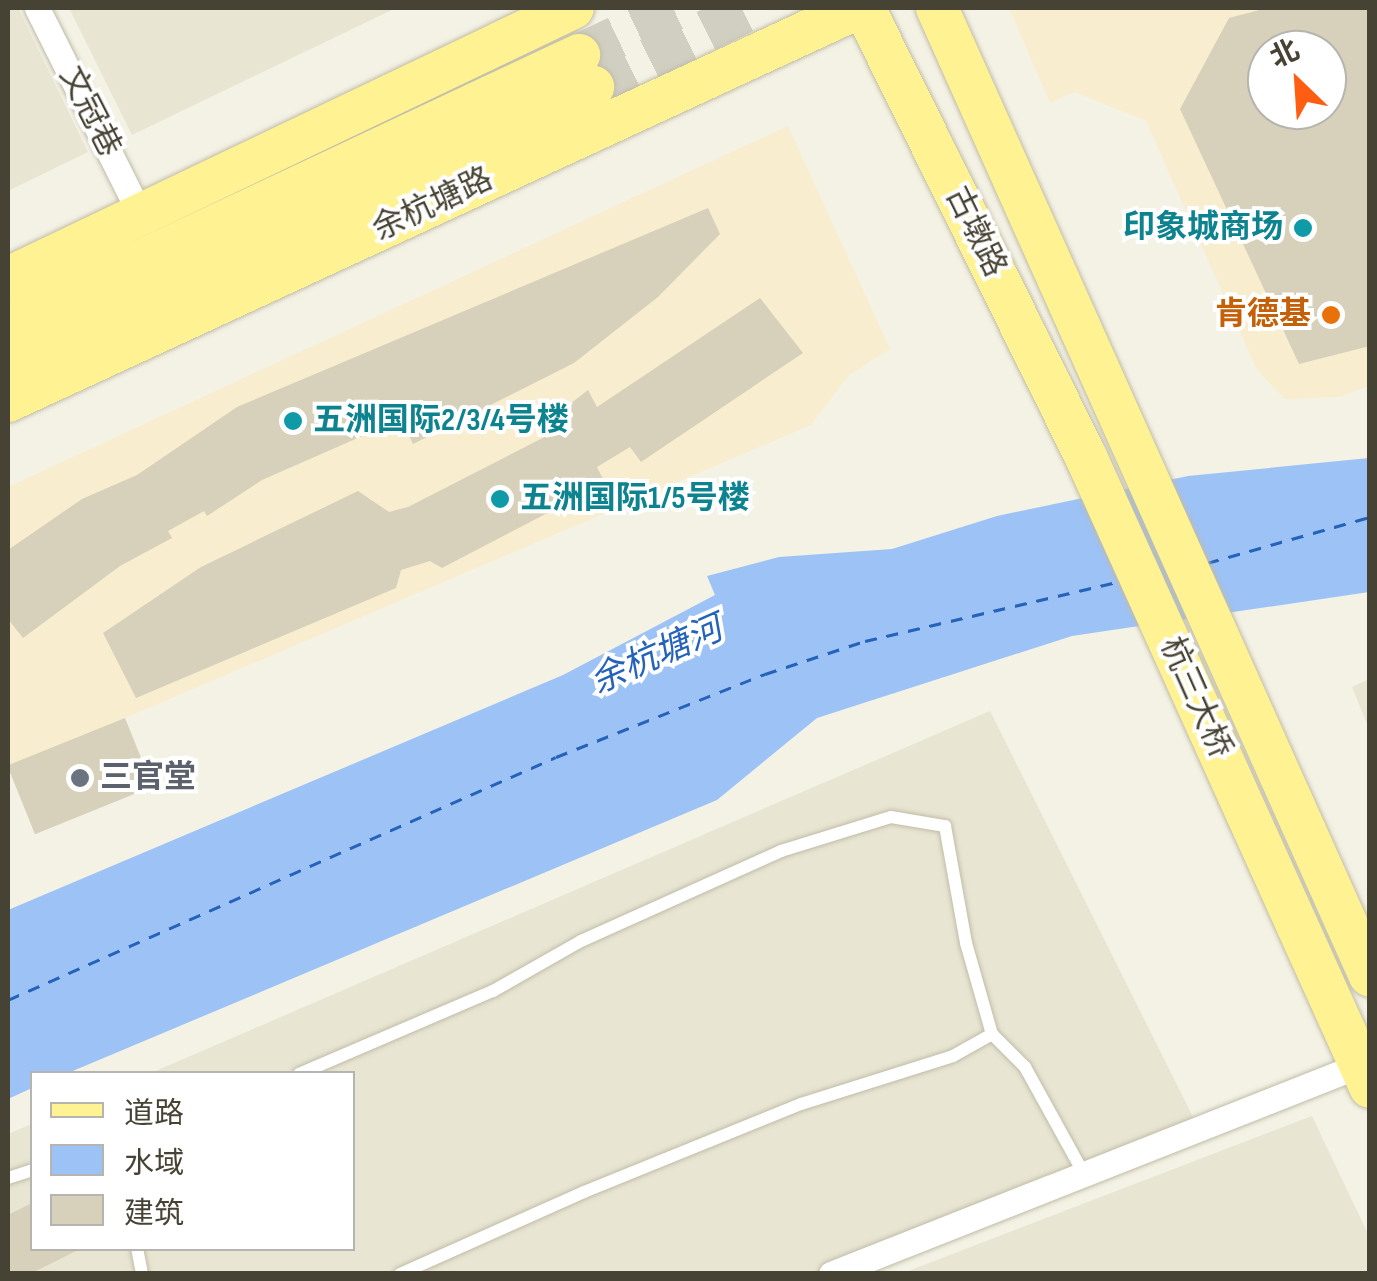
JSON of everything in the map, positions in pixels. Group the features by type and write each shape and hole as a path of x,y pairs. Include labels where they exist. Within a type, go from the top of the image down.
{"main road":[{"path":"8,278 573,8"},
{"name":"余杭塘路","path":"8,401 861,8"},
{"name":"古墩路","path":"861,8 1086,458"},
{"name":"古墩路","path":"936,8 1137,452"},
{"name":"余杭塘路","path":"8,324 586,71 8,365"},
{"name":"杭三大桥","path":"1137,452 1370,976"},
{"name":"杭三大桥","path":"1086,458 1365,1076"}],"street":[{"name":"文冠巷","path":"36,8 141,216"},
{"path":"831,1274 1084,1174 1365,1076"}],"lane":[{"path":"306,1071 494,991 581,940 781,851 891,817 946,826 966,943 992,1034 1025,1067 1084,1174"},
{"path":"400,1274 602,1184 801,1104 953,1056 992,1034"}],"shaded area":[{"path":"8,8 18,8 88,152 8,191"},
{"path":"69,8 396,8 132,135"},
{"path":"1009,8 1369,8 1369,386 1339,397 1285,399 1257,370 1146,121 1074,92 1050,103"},
{"path":"788,126 890,349 849,375 811,425 8,768 8,487"},
{"path":"1369,679 1369,729 1352,687"},
{"path":"990,711 1197,1125 822,1273 8,1274 8,1134 30,1125 30,1251 355,1251 355,1071 156,1071"},
{"path":"1312,1116 1369,1236 1369,1273 903,1273"}],"water":[{"name":"余杭塘河","path":"1369,458 1369,592 1072,636 817,718 717,800 73,1071 30,1071 30,1089 8,1099 8,910 563,675 715,595 707,576 779,557 892,549 997,516 1188,476"}],"building":[{"name":"印象城商场","path":"1267,8 1370,8 1370,346 1299,364 1180,109 1229,18"},
{"name":"五洲国际2/3/4号楼","path":"708,208 720,234 658,297 574,363 413,444 401,419 262,480 207,516 204,511 168,531 172,538 120,566 23,638 8,619 8,550 82,499 137,475 237,407"},
{"name":"五洲国际1/5号楼","path":"760,298 803,353 641,462 630,447 597,467 605,483 442,568 430,561 401,570 396,588 136,698 103,633 201,567 358,491 389,512 408,507 564,427 557,414 588,390 597,407"},
{"name":"三官堂","path":"125,718 153,787 35,834 8,765"},
{"path":"30,1204 30,1251 76,1251 30,1274 8,1274 8,1215"}],"ferry route":[{"path":"1207,563 1370,517"},
{"path":"8,1000 556,757 765,674 865,641 1121,581"}],"tunnel":[{"path":"579,55 678,8"},
{"path":"593,87 752,8"}],"place":[{"name":"印象城商场","path":"1303,228"},
{"name":"肯德基","path":"1331,315"},
{"name":"五洲国际2/3/4号楼","path":"293,421"},
{"name":"五洲国际1/5号楼","path":"500,499"},
{"name":"三官堂","path":"80,778"}]}
